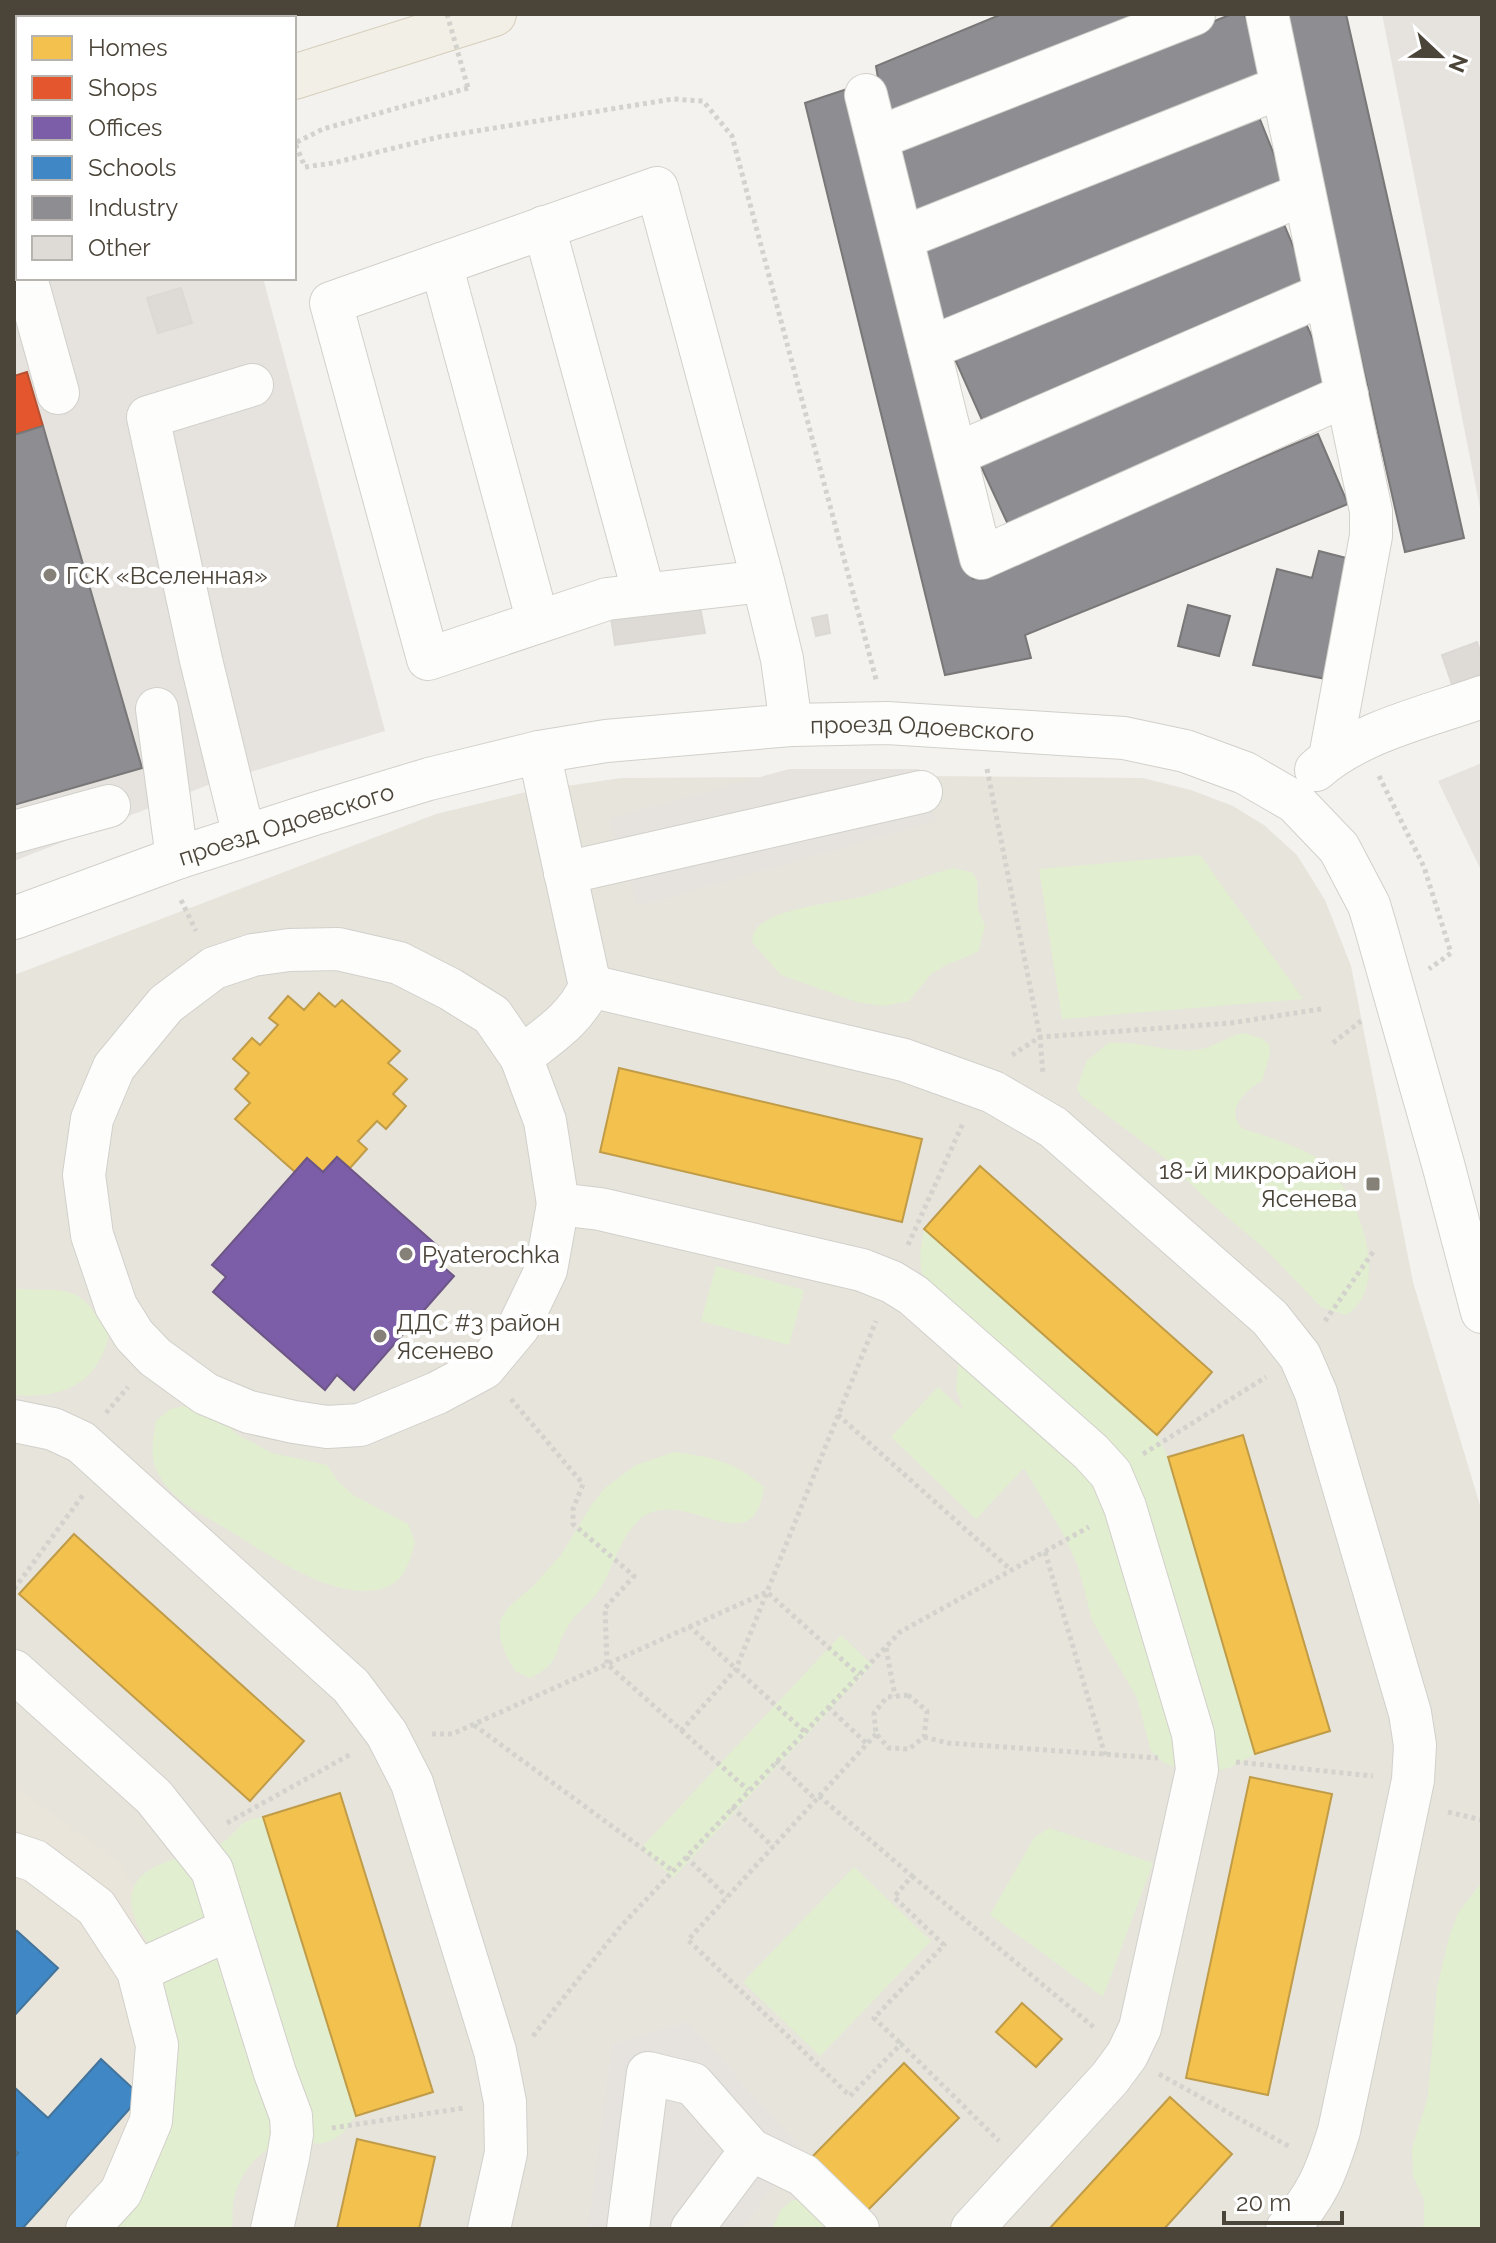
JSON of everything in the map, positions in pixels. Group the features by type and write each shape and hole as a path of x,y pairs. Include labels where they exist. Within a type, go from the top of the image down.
{"main road":[{"path":"296,76 494,14"}],"street":[{"path":"877,138 1194,14"},
{"path":"1267,14 1371,511 1371,536 1330,757"},
{"path":"902,238 1282,87"},
{"path":"866,95 981,558 1347,395"},
{"path":"763,581 607,599 428,659 331,303 657,188 763,581 782,659 791,725"},
{"path":"929,348 1304,194"},
{"path":"544,227 644,594"},
{"path":"441,264 538,622"},
{"path":"27,280 58,393"},
{"path":"956,454 1325,294"},
{"path":"244,836 201,660 148,417 252,385"},
{"path":"1295,802 1308,776 1330,757 1364,740 1482,697"},
{"path":"157,709 177,858"},
{"name":"проезд Одоевского","path":"14,918 177,858 429,779 539,752 606,741 791,725 887,723 1124,738 1185,751 1245,773 1295,802 1339,848 1369,905 1482,1312"},
{"path":"521,1057 571,1018 584,1003 590,986 539,752"},
{"path":"565,873 921,792"},
{"path":"14,832 109,806"},
{"path":"338,949 399,963 492,1015 521,1057 545,1121 558,1204 546,1270 519,1326 484,1368 437,1393 360,1425 327,1427 249,1412 206,1394 155,1357 134,1335 116,1306 92,1235 84,1175 92,1119 114,1067 166,1004 214,968 253,955 289,950 338,949"},
{"path":"590,986 904,1060 979,1087 1032,1113 1053,1127 1270,1318 1300,1356 1320,1408 1410,1713 1415,1745 1413,1780 1339,2131 1328,2169 1309,2205 1287,2229"},
{"path":"558,1204 600,1209 862,1270 892,1282 913,1295 1091,1452 1118,1490 1193,1734 1197,1770 1140,2028 1127,2055 1110,2078 972,2229"},
{"path":"14,1421 53,1429 93,1454 351,1686 387,1734 412,1783 495,2051 502,2090 506,2153 489,2229"},
{"path":"14,1671 154,1797 212,1870 291,2116 292,2134 272,2229"},
{"path":"14,1854 35,1861 96,1907 138,1971 157,2045 151,2121 121,2192 87,2229"},
{"path":"138,1971 230,1929"},
{"path":"628,2229 648,2073 693,2084 751,2150 803,2175 858,2229"},
{"path":"692,2229 751,2150"}],"path":[{"path":"296,142 323,129 468,88 447,14"},
{"path":"980,729 1040,1037 1044,1084 1032,1113"},
{"path":"681,1731 736,1669 892,1282 979,1087 1001,1062 1040,1037 1231,1023 1321,1009"},
{"path":"292,2134 502,2090 621,1926 900,1632 1045,1552 1118,1490 1300,1356 1373,1252"},
{"path":"14,1589 93,1454 155,1357"},
{"path":"484,1368 583,1484 573,1509 573,1524 634,1576 605,1608 607,1664 748,1790"},
{"path":"838,1415 1011,1570"},
{"path":"1045,1552 1105,1755"},
{"path":"191,1843 387,1734 452,1734 767,1592"},
{"path":"767,1592 859,1675"},
{"path":"689,1626 805,1732"},
{"path":"885,1647 895,1696"},
{"path":"908,1695 927,1711 924,1737 909,1749 889,1748 876,1734 874,1713 887,1697 895,1696 908,1695"},
{"path":"828,1707 867,1744"},
{"path":"473,1725 673,1871"},
{"path":"876,1734 688,1940 850,2096 901,2044"},
{"path":"776,1761 1127,2055 1328,2169"},
{"path":"732,1807 773,1847"},
{"path":"686,1857 727,1897"},
{"path":"912,1876 894,1897 944,1945 874,2018 1028,2168"}],"shaded area":[{"path":"1382,14 1482,14 1482,518"},
{"path":"14,224 16,280 264,280 385,731 208,785 14,861"},
{"path":"1482,763 1482,869 1481,870 1438,781"},
{"path":"789,769 919,769 936,821 638,906 608,819"},
{"path":"621,778 1143,778 1191,790 1233,806 1264,825 1297,855 1325,900 1351,966 1413,1282 1482,1512 1482,2229 14,2229 14,975 436,814 526,792"},
{"path":"14,1786 119,1862 218,2026 162,2229 14,2229"},
{"path":"688,2022 801,2149 741,2229 588,2229 612,2044"}],"green space":[{"path":"1200,855 1303,999 1062,1019 1039,869"},
{"path":"953,868 971,872 977,879 978,909 985,926 978,952 931,974 909,1001 884,1006 857,1002 781,975 752,942 758,927 783,913 869,895"},
{"path":"1244,1033 1263,1039 1269,1045 1270,1054 1262,1081 1239,1102 1235,1115 1238,1122 1243,1129 1293,1146 1318,1159 1345,1190 1365,1236 1369,1259 1368,1282 1360,1301 1346,1315 1321,1307 1265,1249 1204,1197 1166,1159 1082,1097 1077,1089 1086,1062 1108,1043 1196,1050"},
{"path":"924,1229 1157,1435 1168,1457 1255,1754 1229,1768 1213,1771 1180,1769 1164,1763 1151,1751 1137,1698 1092,1620 1078,1566 1061,1530 1025,1470 976,1519 891,1437 938,1387 963,1410 956,1388 961,1331 933,1296 922,1273 920,1262"},
{"path":"716,1266 804,1290 789,1345 701,1321"},
{"path":"14,1289 71,1293 89,1305 109,1335 96,1366 75,1385 47,1394 14,1395"},
{"path":"191,1405 272,1453 327,1465 353,1495 408,1524 415,1542 409,1562 399,1579 387,1587 368,1591 326,1584 284,1564 182,1501 156,1469 153,1442 156,1421 170,1409"},
{"path":"674,1452 722,1462 743,1471 764,1487 757,1510 746,1521 731,1523 676,1510 657,1511 639,1520 622,1544 600,1589 568,1626 548,1667 530,1678 515,1671 500,1638 500,1620 508,1608 561,1555 606,1487 636,1465"},
{"path":"841,1635 872,1665 673,1878 641,1848"},
{"path":"263,1817 356,2116 341,2134 330,2141 281,2144 270,2148 252,2162 236,2193 232,2229 102,2229 119,2205 157,1954 137,1923 131,1899 134,1888 151,1869 216,1846 245,1822"},
{"path":"1049,1828 1153,1863 1103,1997 990,1915 1034,1838"},
{"path":"854,1867 931,1941 820,2056 743,1982"},
{"path":"1482,1882 1482,2229 1421,2229 1424,2224 1424,2200 1413,2176 1412,2149 1428,2096 1437,1988 1458,1913"},
{"path":"793,2200 807,2200 847,2229 772,2229 781,2209"}],"building: Homes":[{"path":"319,993 335,1007 342,1000 400,1051 388,1063 407,1079 393,1094 406,1106 386,1129 377,1121 358,1141 367,1149 350,1168 337,1157 323,1172 307,1158 295,1172 235,1119 250,1103 235,1089 249,1073 233,1059 252,1038 260,1045 278,1025 269,1018 288,996 304,1010"},
{"path":"619,1068 922,1139 902,1222 600,1152"},
{"path":"980,1166 1212,1372 1157,1435 924,1229"},
{"path":"1243,1435 1330,1731 1255,1754 1168,1457"},
{"path":"74,1534 304,1741 250,1801 19,1594"},
{"path":"1250,1777 1332,1794 1268,2095 1186,2078"},
{"path":"340,1793 433,2092 356,2116 263,1817"},
{"path":"1022,2003 1062,2039 1036,2067 996,2032"},
{"path":"904,2063 959,2118 864,2214 809,2160"},
{"path":"1170,2097 1232,2154 1164,2229 1049,2229"},
{"path":"357,2139 435,2157 419,2229 337,2229"}],"building: Shops":[{"path":"27,372 43,426 14,435 14,376"}],"building: Offices":[{"path":"337,1157 449,1256 441,1265 454,1276 354,1390 337,1375 325,1390 213,1292 226,1277 212,1265 307,1158 323,1172"}],"building: Schools":[{"path":"17,1931 58,1968 14,2016 14,1935"},
{"path":"101,2059 141,2096 22,2229 14,2229 14,2157 18,2153 14,2150 14,2087 48,2118"}],"building: Industry":[{"path":"1002,14 1149,14 894,116 876,66"},
{"path":"1232,14 1244,14 1270,79 919,218 892,149"},
{"path":"1283,14 1346,14 1464,538 1405,552"},
{"path":"847,89 973,579 1318,434 1348,504 1025,635 1031,658 945,675 805,103"},
{"path":"1257,112 1285,182 937,324 909,253"},
{"path":"1280,215 1307,279 982,420 954,357"},
{"path":"1303,317 1333,384 1011,531 980,464"},
{"name":"ГСК «Вселенная»","path":"43,426 142,768 14,805 14,435"},
{"path":"1319,551 1354,560 1326,679 1253,665 1277,569 1312,578"},
{"path":"1188,605 1230,616 1219,656 1178,646"}],"building: Other":[{"path":"181,288 192,323 158,333 147,298"},
{"path":"699,602 705,633 615,645 611,617"},
{"path":"827,615 830,633 816,636 812,618"},
{"path":"1477,642 1482,657 1482,674 1452,684 1442,655"}],"place":[{"name":"ГСК «Вселенная»","path":"50,575"},
{"name":"18-й микрорайон Ясенева","path":"1373,1184"},
{"name":"Pyaterochka","path":"406,1254"},
{"name":"ДДС #3 район Ясенево","path":"380,1336"}]}
